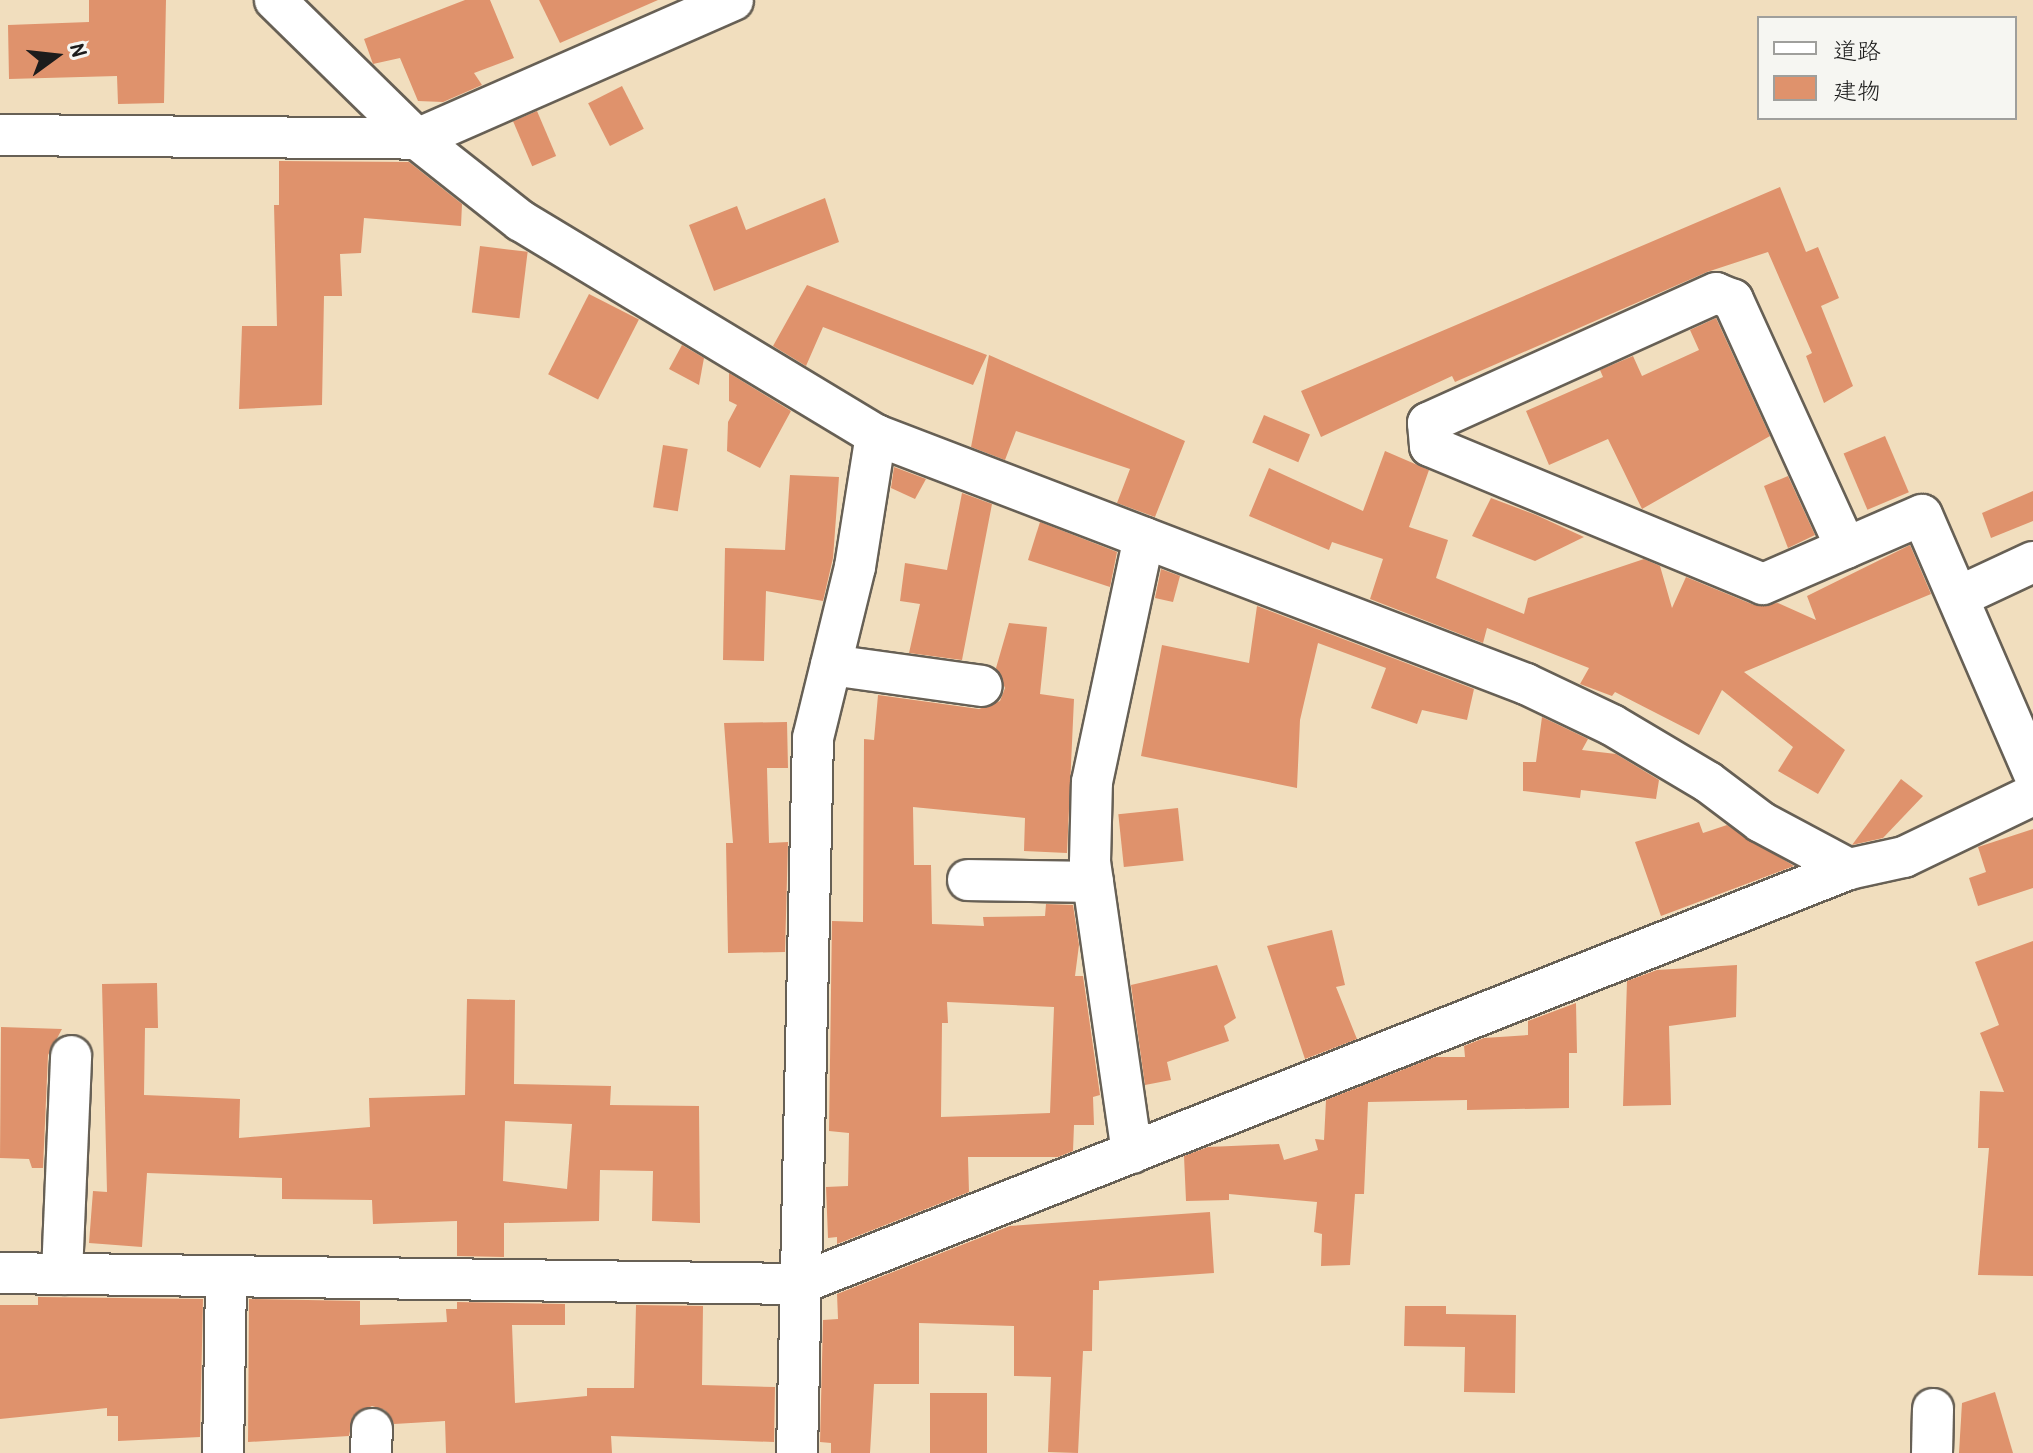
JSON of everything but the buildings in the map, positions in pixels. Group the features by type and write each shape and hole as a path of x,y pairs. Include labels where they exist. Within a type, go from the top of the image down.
{"street":[{"path":"275,0 417,139 547,238 876,435 1526,684 1612,725 1708,782 1761,822 1849,869"},
{"path":"0,135 417,139 733,0"},
{"path":"1846,548 1733,300 1716,293 1428,423 1430,446 1763,584 1846,548 1922,515 2033,772"},
{"path":"797,1453 813,738 855,567 876,435"},
{"path":"1132,1153 1093,882 1092,782 1144,537"},
{"path":"1958,597 2033,562"},
{"path":"831,665 982,686"},
{"path":"0,1273 799,1284 1849,869 1904,857 2033,795"},
{"path":"968,880 1093,882"},
{"path":"62,1274 71,1056"},
{"path":"223,1453 226,1277"},
{"path":"1932,1453 1933,1409"}]}
